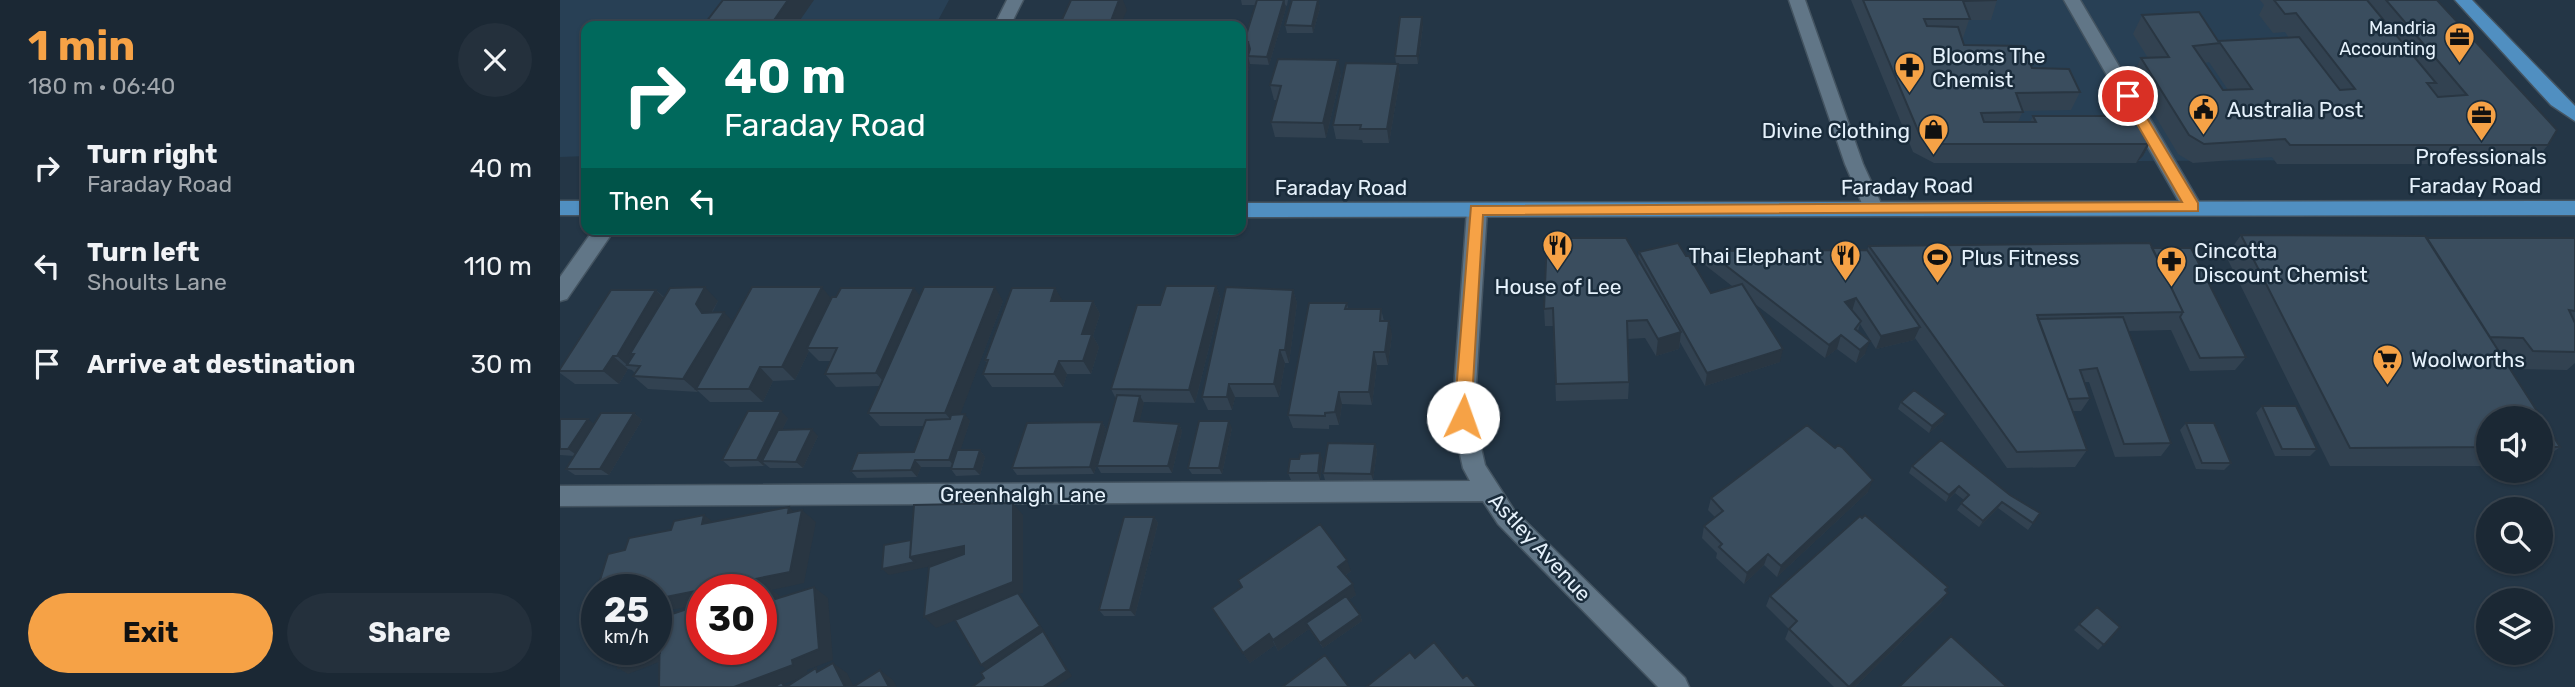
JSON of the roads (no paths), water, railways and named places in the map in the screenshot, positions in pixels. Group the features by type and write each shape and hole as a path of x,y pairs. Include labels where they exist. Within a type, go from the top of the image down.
{"main road":[{"path":"2463,0 2557,101 2575,115"},
{"path":"2557,101 2575,130"},
{"path":"560,208 581,208"},
{"name":"Faraday Road","path":"1246,210 2575,208"}],"street":[{"path":"1004,21 1015,0"},
{"path":"1797,0 1854,164 1874,210"},
{"path":"2072,0 2192,207"},
{"name":"Astley Avenue","path":"1476,210 1463,417 1474,468 1487,491 1528,540 1676,687"},
{"path":"560,293 601,235"},
{"name":"Greenhalgh Lane","path":"560,496 1487,491"}],"place":[{"name":"Mandria Accounting","path":"2459,65"},
{"name":"Blooms The Chemist","path":"1909,94"},
{"name":"Australia Post","path":"2204,136"},
{"name":"Professionals","path":"2481,143"},
{"name":"Divine Clothing","path":"1933,157"},
{"name":"House of Lee","path":"1558,273"},
{"name":"Thai Elephant","path":"1845,282"},
{"name":"Plus Fitness","path":"1938,284"},
{"name":"Cincotta Discount Chemist","path":"2171,289"},
{"name":"Woolworths","path":"2388,386"}]}
